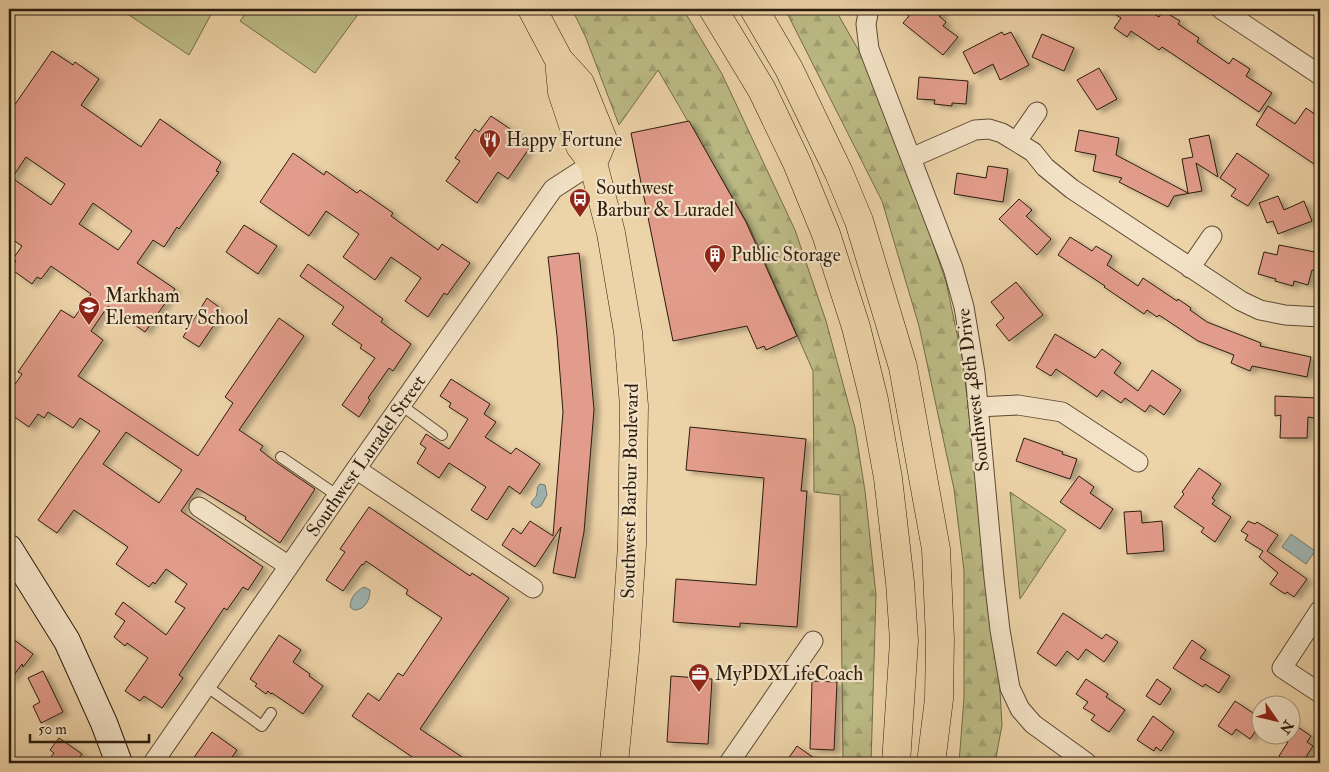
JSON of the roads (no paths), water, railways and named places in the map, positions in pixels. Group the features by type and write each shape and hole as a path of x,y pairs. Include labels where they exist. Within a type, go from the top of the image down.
{"main road":[{"path":"532,9 560,60 580,83 603,140 593,163"},
{"path":"713,9 762,90 797,163 826,234 856,327 874,400 888,478 900,582 904,641 896,763"},
{"path":"754,9 789,69 842,181 862,230 903,367 936,549 940,639 939,699 931,763"},
{"name":"Southwest Barbur Boulevard","path":"593,163 606,208 620,275 628,332 634,406 632,545 625,651 614,763"},
{"path":"9,548 67,641 104,723 119,763"}],"street":[{"path":"1221,9 1320,75"},
{"name":"Southwest 48th Drive","path":"868,16 869,49 953,268 964,307 972,345 1001,639 1010,688 1020,708 1042,732 1087,763"},
{"path":"1017,141 1037,112"},
{"path":"911,158 974,130 989,129 1002,133 1033,152 1045,167 1072,189 1241,301 1260,310 1285,315 1320,318"},
{"name":"Southwest Luradel Street","path":"153,763 356,469 553,189 593,163"},
{"path":"1190,268 1212,236"},
{"path":"978,407 1018,405 1062,412 1138,462"},
{"path":"356,469 533,588"},
{"path":"199,507 289,566"},
{"path":"1320,610 1282,668 1320,693"},
{"path":"729,763 813,641"}],"lane":[{"path":"401,406 442,435"},
{"path":"281,458 338,496"},
{"path":"206,686 262,726 271,713"}],"water":[{"path":"540,484 545,485 547,495 541,506 536,508 531,504"},
{"path":"1291,534 1315,551 1306,564 1282,547"},
{"path":"364,587 370,590 368,601 358,610 354,610 350,607 351,600"}],"place":[{"name":"Happy Fortune","path":"490,159"},
{"name":"Southwest Barbur & Luradel","path":"580,218"},
{"name":"Public Storage","path":"715,274"},
{"name":"Markham Elementary School","path":"89,326"},
{"name":"MyPDXLifeCoach","path":"699,693"}]}
